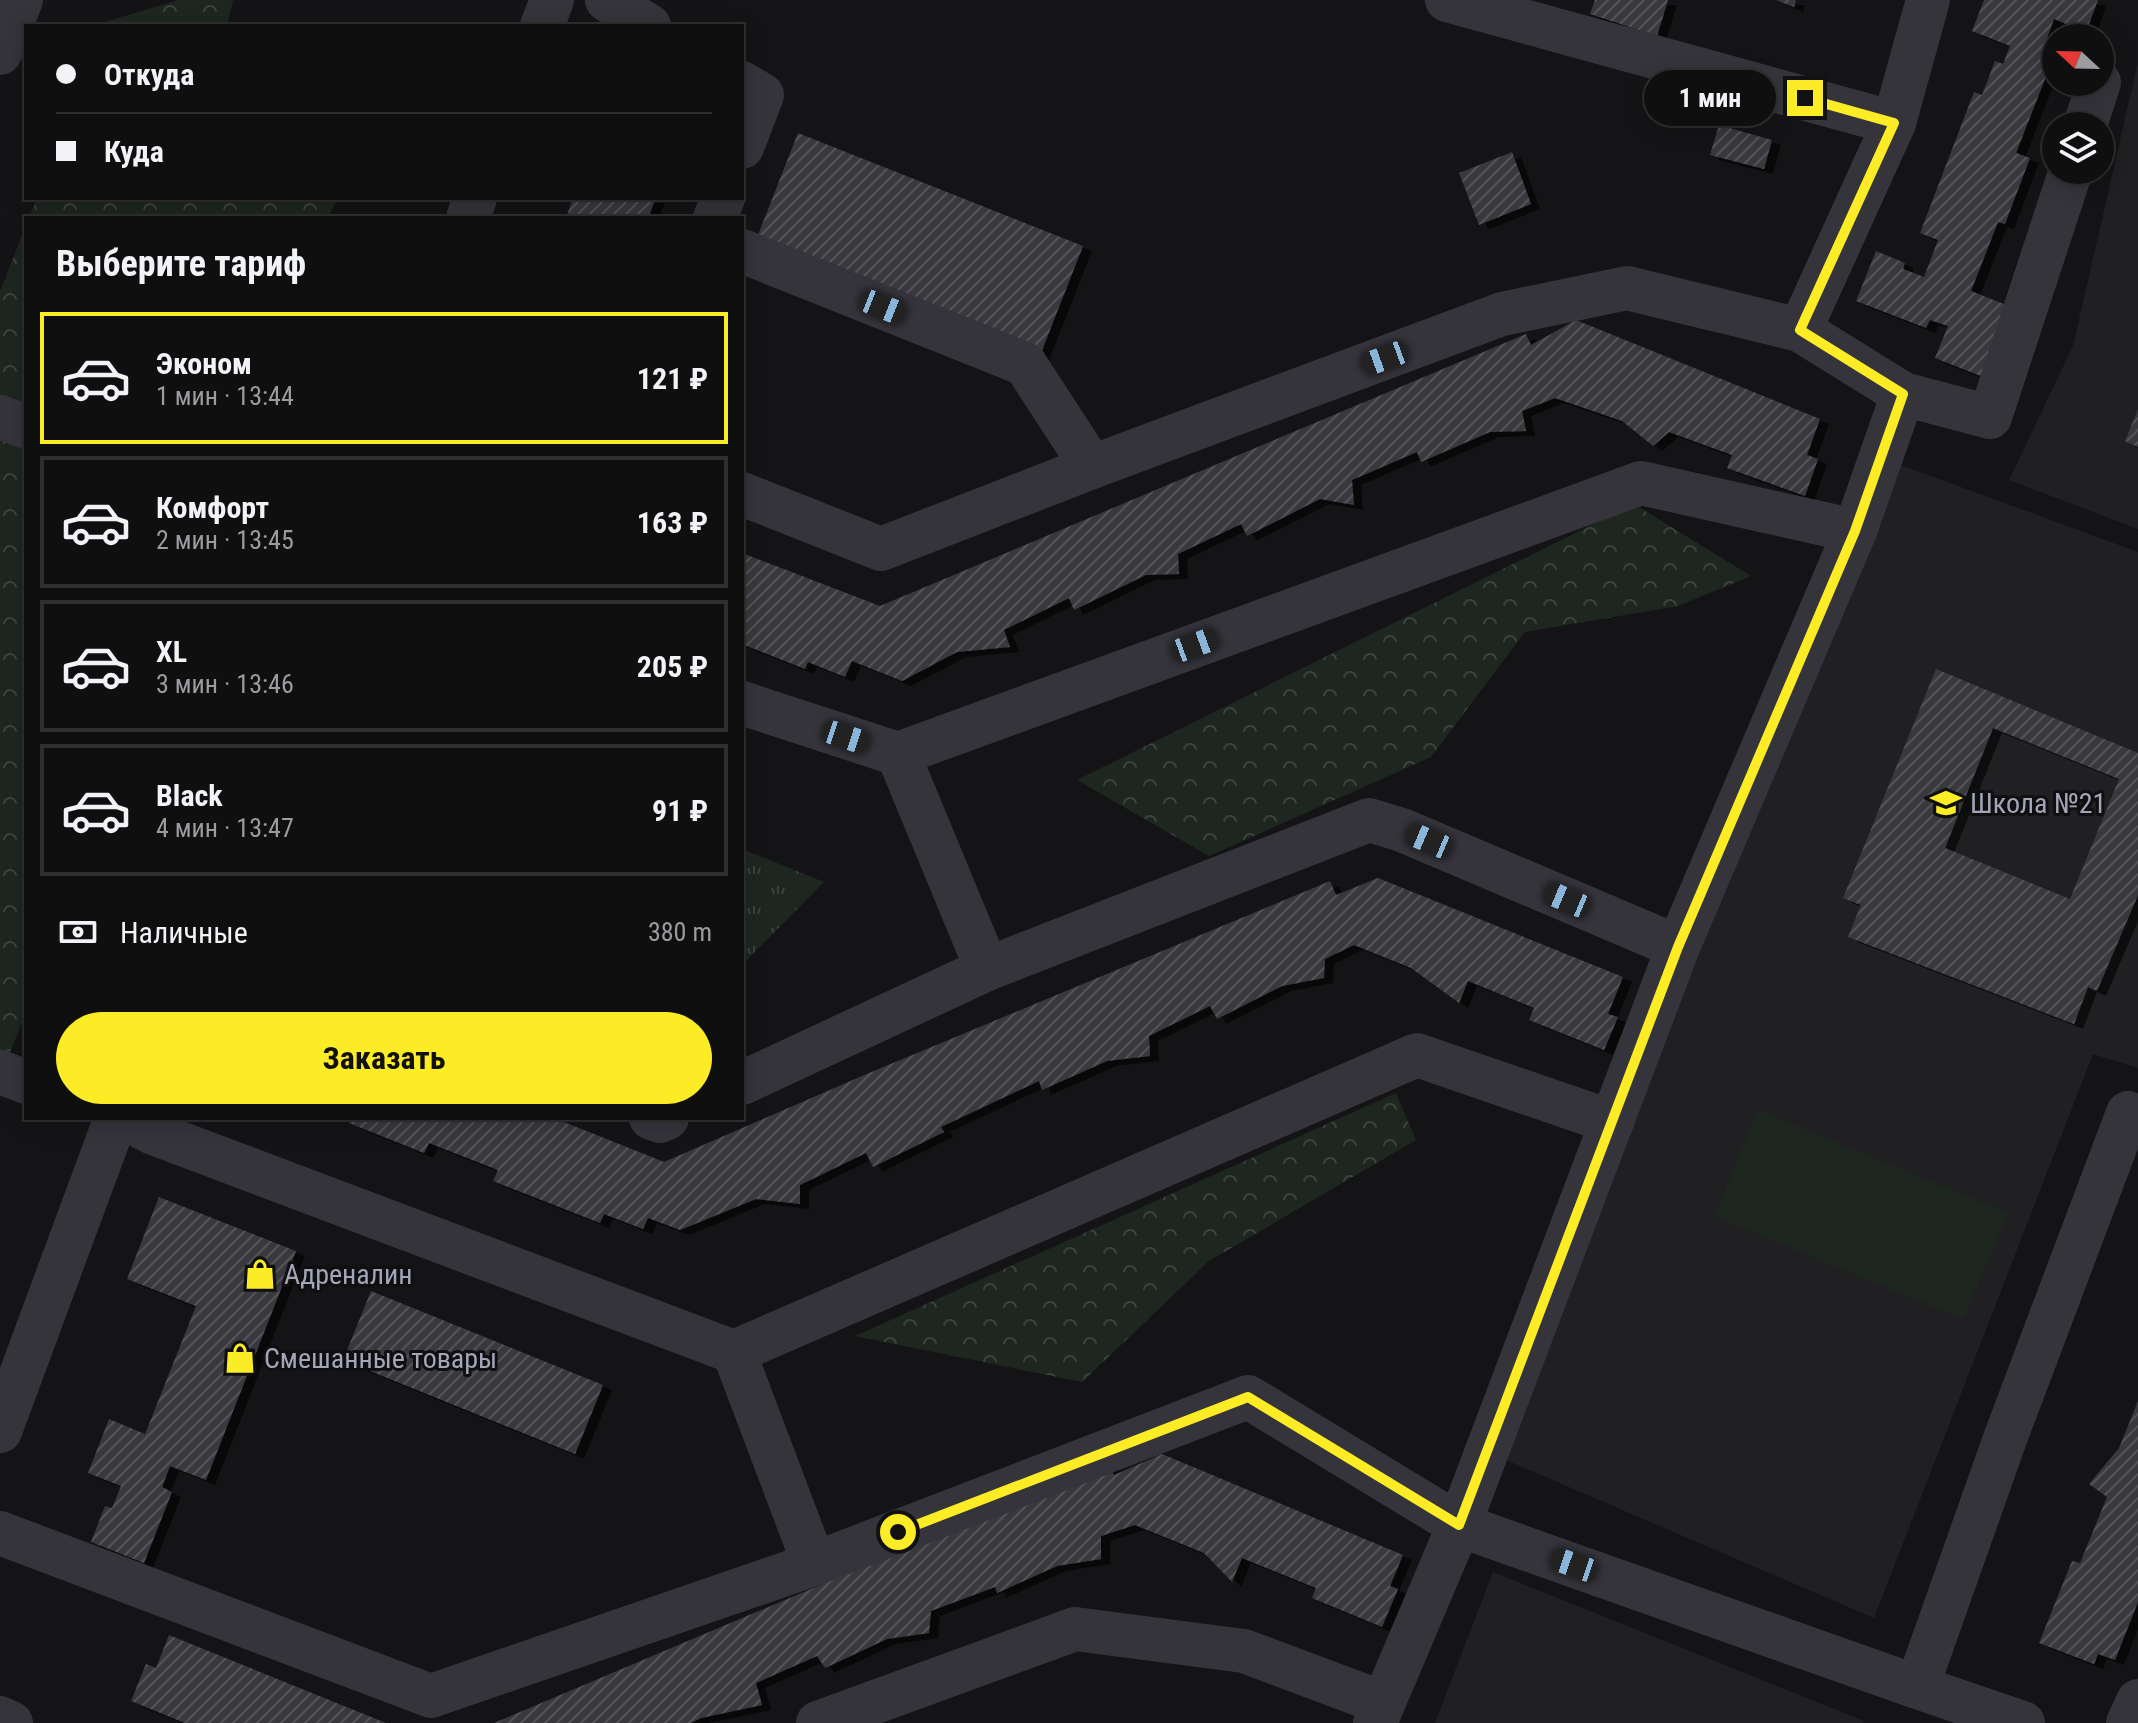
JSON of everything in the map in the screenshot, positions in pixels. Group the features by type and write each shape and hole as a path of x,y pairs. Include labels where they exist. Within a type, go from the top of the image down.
{"street":[{"path":"0,53 21,0"},
{"path":"543,24 552,0"},
{"path":"607,0 646,24"},
{"path":"1447,0 1894,123"},
{"path":"1800,330 1894,123 1928,0"},
{"path":"744,84 762,95 744,142"},
{"path":"744,495 881,549 1502,314 1627,288 1800,330 1903,394 1990,417 2066,184"},
{"path":"744,252 1025,364 1092,467"},
{"path":"818,1723 1075,1629 1244,1651 1379,1713 1459,1525 1678,947 1855,531 1903,394"},
{"path":"0,417 24,426"},
{"path":"744,704 898,754 1641,483 1855,531"},
{"path":"898,754 987,969"},
{"path":"744,1082 987,969 1369,820 1402,830 1678,947"},
{"path":"128,1120 153,1133 734,1352 1417,1055 1612,1122"},
{"path":"0,1072 24,1081"},
{"path":"1917,1687 2006,1436 2128,1113 2138,1117"},
{"path":"0,1431 115,1120"},
{"path":"734,1352 814,1564"},
{"path":"0,1533 431,1696 814,1564 1248,1397 1459,1525 2023,1723"},
{"path":"2128,1723 2138,1701"},
{"path":"0,1718 11,1723"}],"shaded area":[{"path":"2138,62 2138,529 2009,480 2073,346 2110,184 2114,184 2114,167"},
{"name":"Школа №21","path":"1890,461 2138,552 2138,1068 2093,1054 1874,1618 1492,1454"},
{"path":"1493,1572 1864,1721 1435,1723"}],"green space":[{"path":"179,0 233,0 227,24 105,22"},
{"path":"36,200 337,200 329,216 30,216"},
{"path":"24,230 24,1018 0,1077 0,292"},
{"path":"1634,504 1751,576 1678,606 1525,632 1431,757 1209,856 1077,780"},
{"path":"744,850 824,882 744,963"},
{"path":"1396,1093 1416,1140 1209,1261 1082,1382 855,1336"},
{"path":"1758,1110 2008,1213 1963,1319 1714,1216"}],"building":[{"path":"1595,0 1668,0 1657,36 1590,14"},
{"path":"1776,0 1796,0 1794,7"},
{"path":"1984,0 2098,0 2089,24 2066,24 2054,19 2052,24 2042,24 2042,87 2016,153 2030,158 2005,224 1998,222 1971,291 2014,308 1986,378 1935,358 1948,326 1930,320 1926,328 1856,301 1876,251 1905,263 1903,269 1924,277 1938,240 1920,233 1974,92 1982,95 1995,61 2003,64 2010,46 1972,31"},
{"path":"1719,125 1772,140 1764,169 1710,155"},
{"path":"798,133 1083,246 1039,358 754,245"},
{"path":"1512,152 1531,204 1479,225 1459,173"},
{"path":"572,200 655,200 649,216 567,216"},
{"path":"1576,320 1820,419 1807,455 1818,459 1805,496 1727,468 1732,455 1669,432 1653,446 1622,421 1555,398 1522,411 1526,431 1490,432 1421,462 1417,452 1352,480 1354,505 1320,499 1247,536 1241,524 1178,554 1179,574 1146,575 1074,610 1069,598 1004,630 1010,647 957,652 902,681 852,661 845,677 808,662 805,669 744,645 744,554 880,606 1526,334 1531,345"},
{"path":"2138,409 2138,447 2125,441"},
{"path":"1936,669 2138,753 2138,895 2097,991 2088,987 2074,1024 1848,937 1861,905 1843,898","holes":["1993,728 2119,779 2070,899 1945,848"]},
{"path":"1378,878 1623,977 1608,1014 1618,1017 1604,1050 1529,1020 1534,1008 1468,981 1459,1003 1411,968 1354,945 1325,959 1324,978 1282,986 1217,1019 1210,1006 1149,1036 1150,1056 1107,1061 1042,1090 1039,1081 941,1127 944,1132 873,1167 866,1153 800,1185 800,1204 756,1199 680,1230 648,1218 643,1229 604,1214 600,1223 493,1181 498,1170 429,1143 424,1153 349,1123 350,1120 559,1120 664,1162 1330,881 1336,895"},
{"path":"159,1197 296,1251 206,1480 170,1466 162,1487 172,1492 144,1563 91,1542 105,1506 112,1508 121,1486 88,1473 109,1419 145,1434 196,1306 127,1279"},
{"path":"371,1291 603,1385 575,1454 343,1360"},
{"path":"2138,1401 2138,1602 2115,1660 2098,1654 2094,1664 2039,1643 2072,1561 2080,1563 2107,1497 2089,1484 2119,1448"},
{"path":"1162,1454 1403,1555 1390,1586 1398,1589 1382,1627 1312,1598 1316,1588 1242,1558 1232,1582 1204,1553 1135,1525 1101,1536 1101,1559 1057,1566 997,1593 995,1587 931,1611 929,1633 887,1639 825,1668 817,1656 756,1683 762,1705 691,1723 494,1723 1109,1463 1114,1475"},
{"path":"169,1635 386,1723 185,1723 131,1701 146,1664 156,1668"}],"place":[{"name":"Школа №21","path":"1946,803"},
{"name":"Адреналин","path":"260,1274"},
{"name":"Смешанные товары","path":"240,1358"}],"route":[{"path":"898,1532 1248,1397 1459,1525 1678,947 1855,531 1903,394 1800,330 1894,123 1805,98"}]}
